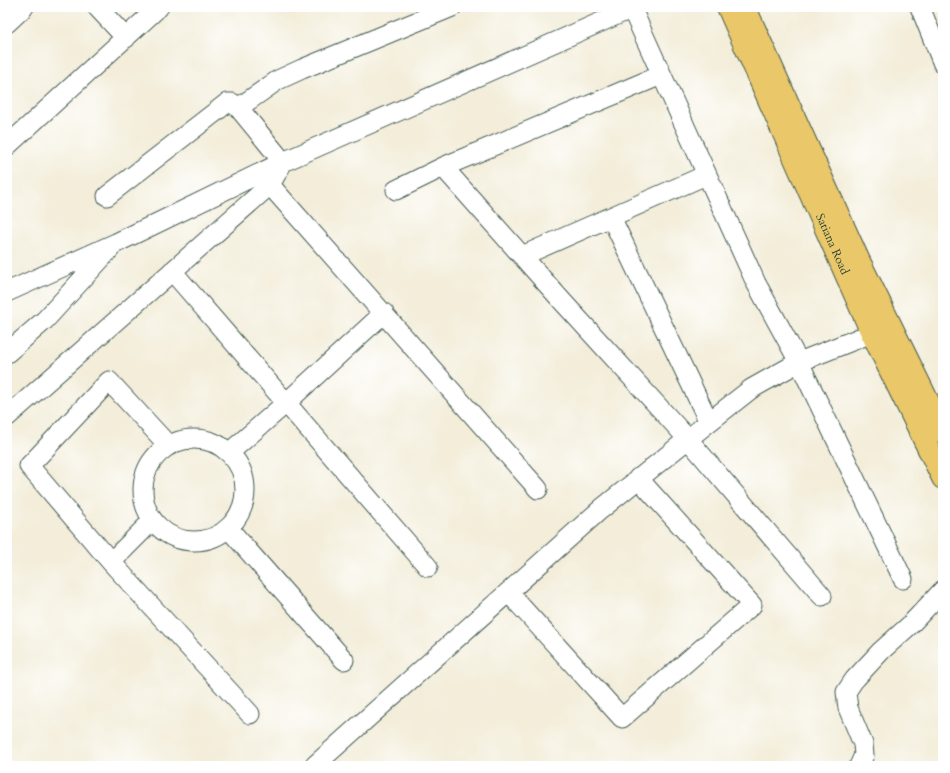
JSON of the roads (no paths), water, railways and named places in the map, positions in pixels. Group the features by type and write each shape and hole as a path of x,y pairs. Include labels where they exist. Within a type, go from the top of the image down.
{"main road":[{"name":"Satiana Road","path":"728,7 872,333 943,478"},
{"name":"Satiana Road","path":"744,7 858,259 943,432"}],"street":[{"path":"7,23 24,7"},
{"path":"97,7 126,38"},
{"path":"7,146 159,7"},
{"path":"238,108 278,80 452,7"},
{"path":"920,7 943,64"},
{"path":"7,292 116,242 283,162 632,8 756,283 799,362 904,579"},
{"path":"396,190 443,167 661,75"},
{"path":"107,196 228,104 232,103 238,108 283,162"},
{"path":"7,417 270,185 283,162"},
{"path":"443,167 687,438 822,596"},
{"path":"522,256 706,175"},
{"path":"270,185 538,489"},
{"path":"611,217 708,422"},
{"path":"7,353 45,320 116,242"},
{"path":"172,271 428,567"},
{"path":"230,452 384,313"},
{"path":"314,766 600,510 687,438 751,389 799,362 872,333"},
{"path":"168,445 109,380 28,466 111,562 250,714"},
{"path":"189,438 211,441 230,452 245,476 245,505 229,529 203,542 175,538 152,521 143,501 143,479 152,459 168,445 189,438"},
{"path":"508,592 622,718 752,605 638,478"},
{"path":"111,562 152,521"},
{"path":"229,529 344,660"},
{"path":"859,766 864,755 863,744 848,708 846,692 854,680 881,651 910,625 943,590"}]}
